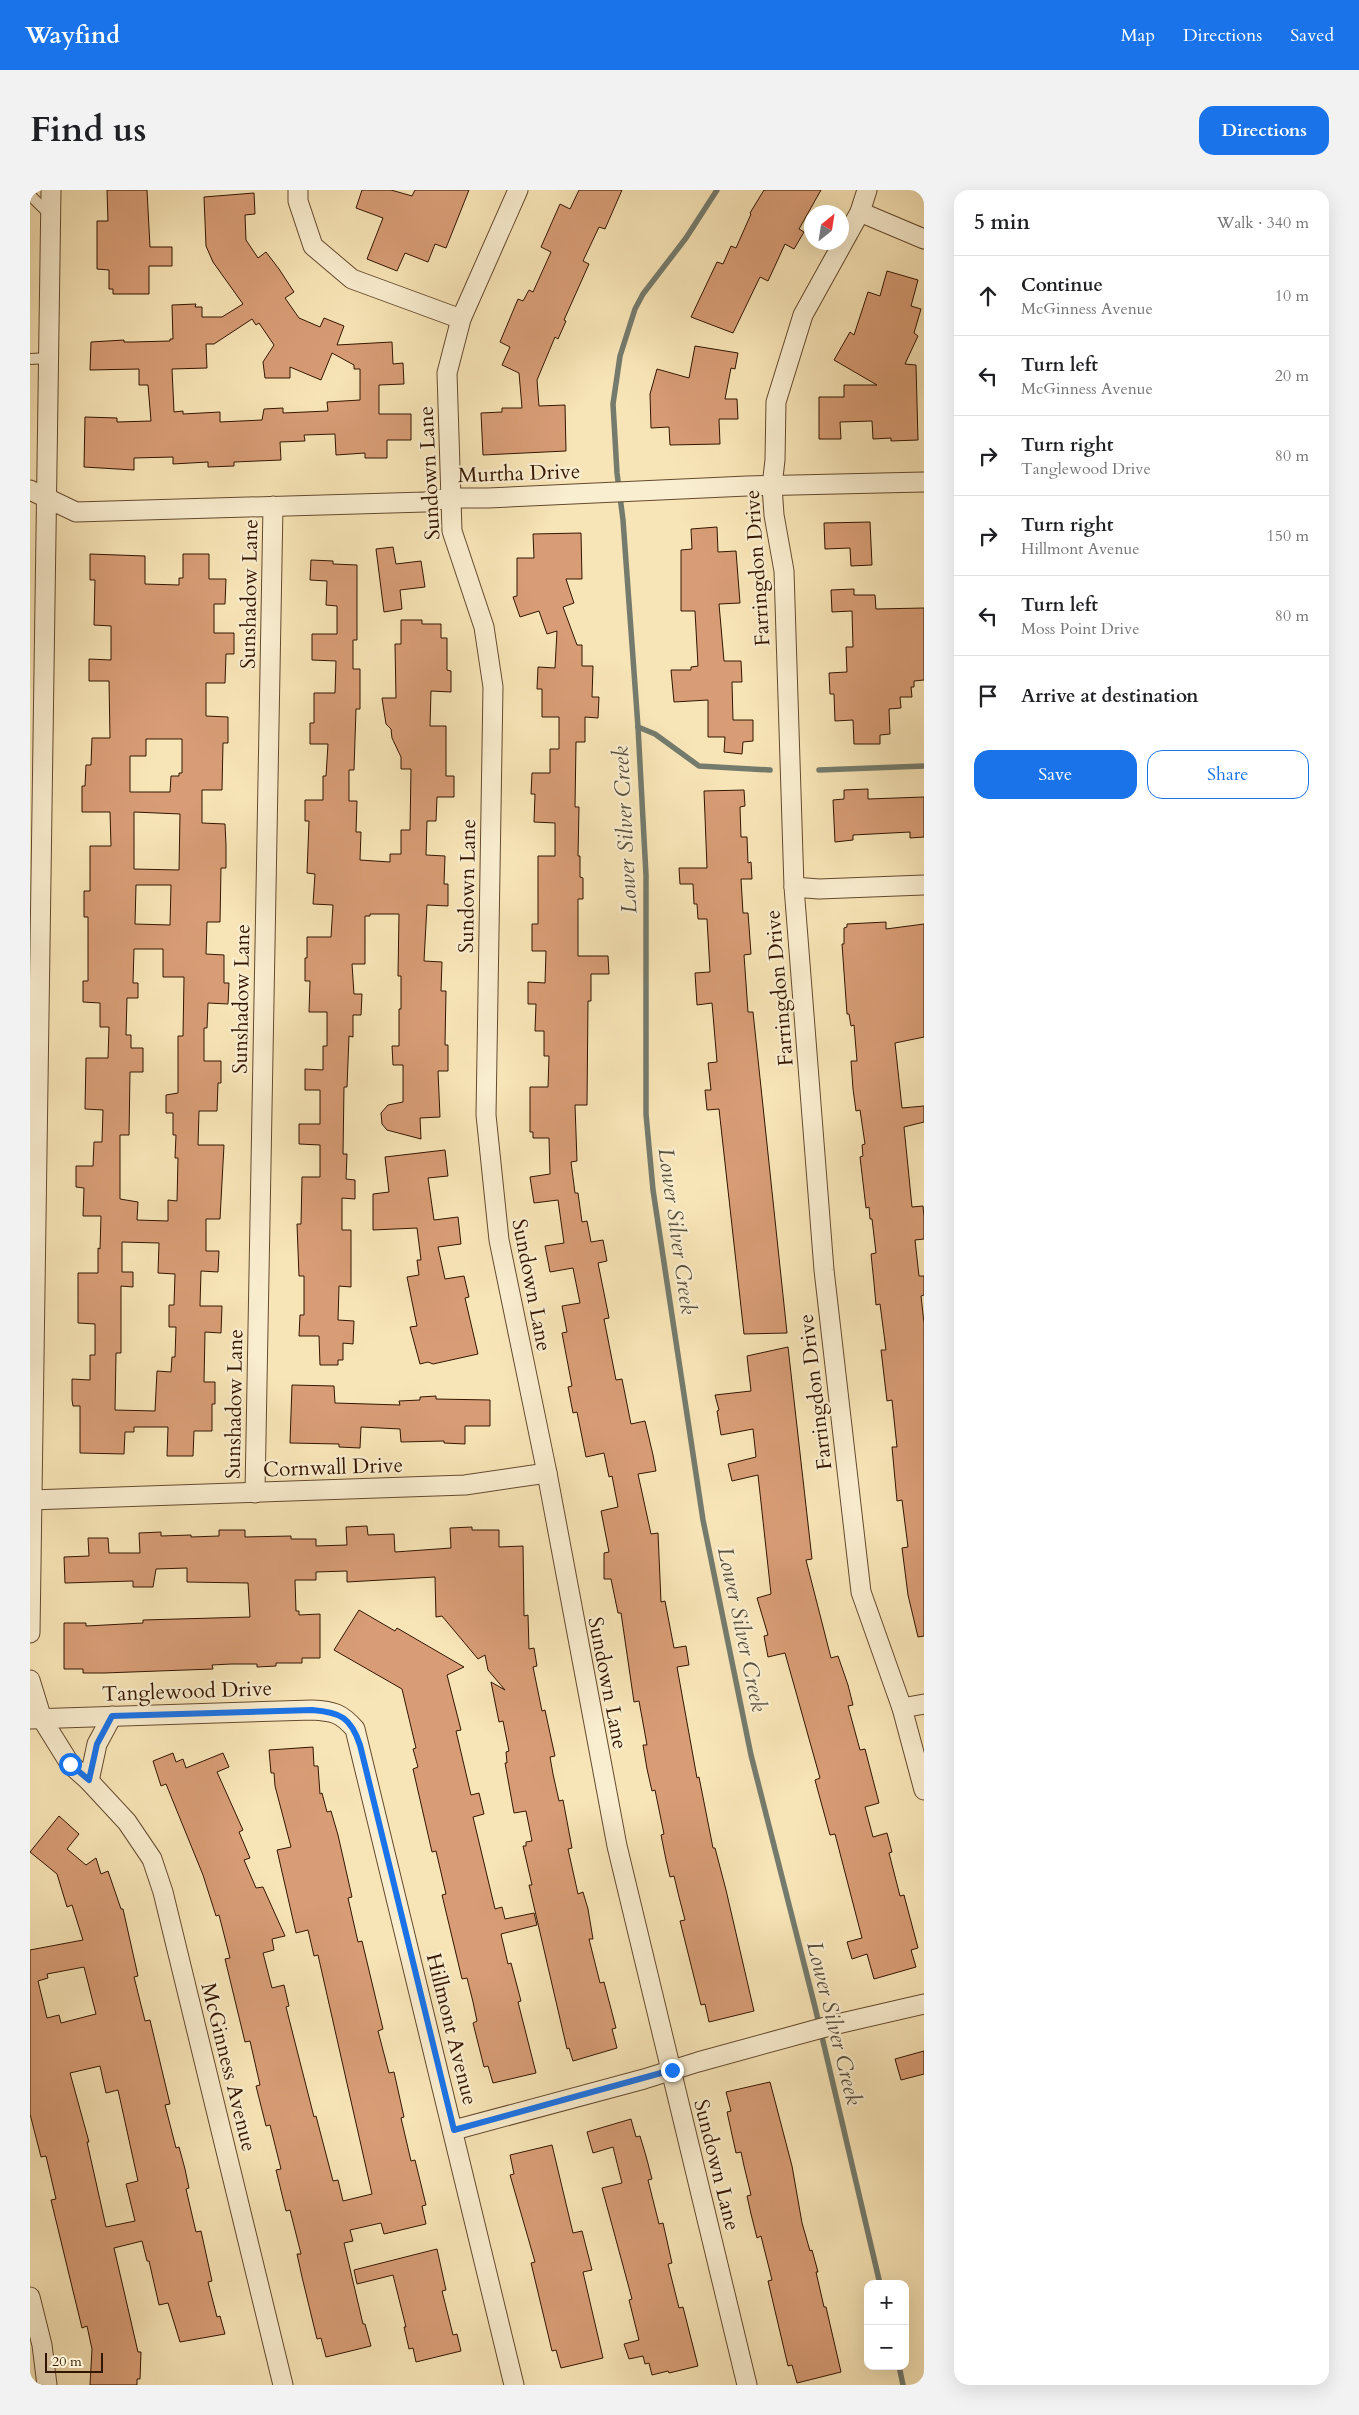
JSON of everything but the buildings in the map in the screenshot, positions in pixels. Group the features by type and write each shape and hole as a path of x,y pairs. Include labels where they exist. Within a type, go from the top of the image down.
{"street":[{"path":"30,1633 38,494 49,358 51,190"},
{"path":"298,190 298,201 313,246 352,279 461,319"},
{"name":"Sundown Lane","path":"518,190 461,319 447,373 452,531 484,627 493,687 486,1115 499,1240 547,1473 617,1846 747,2385"},
{"name":"Farringdon Drive","path":"867,190 860,212 803,315 776,402 775,460 772,486 774,515 784,571 794,887 824,1270 861,1592 902,1708 924,1790"},
{"path":"860,212 924,239"},
{"name":"Murtha Drive","path":"38,494 76,512 425,502 450,498 924,482"},
{"name":"Sunshadow Lane","path":"254,1493 273,506"},
{"path":"794,887 819,889 924,885"},
{"name":"Cornwall Drive","path":"31,1500 465,1485 547,1473"},
{"name":"McGinness Avenue","path":"30,1680 36,1719 70,1764 89,1780 127,1822 152,1860 163,1892 283,2385"},
{"path":"902,1708 924,1704"},
{"name":"Tanglewood Drive","path":"36,1719 312,1710 329,1711 344,1717"},
{"path":"89,1780 97,1744 112,1716"},
{"name":"Hillmont Avenue","path":"344,1717 355,1729 360,1745 514,2385"},
{"path":"454,2130 833,2025 924,2004"},
{"path":"30,2297 42,2345 47,2385"}],"lane":[{"path":"30,195 51,216"},
{"path":"30,359 49,358"}],"waterway":[{"name":"Lower Silver Creek","path":"717,190 686,238 643,294 635,309 620,356 613,404 638,727 646,875 646,1114 653,1190 703,1520 751,1755 815,2007 879,2280"},
{"path":"638,727 655,734 699,766 770,770"},
{"path":"819,770 924,766"},
{"name":"Lower Silver Creek","path":"900,2370 903,2385"}],"route":[{"path":"70,1764 89,1780 97,1744 112,1716 312,1710 329,1711 344,1717 355,1729 360,1745 454,2130 672,2070"}]}
